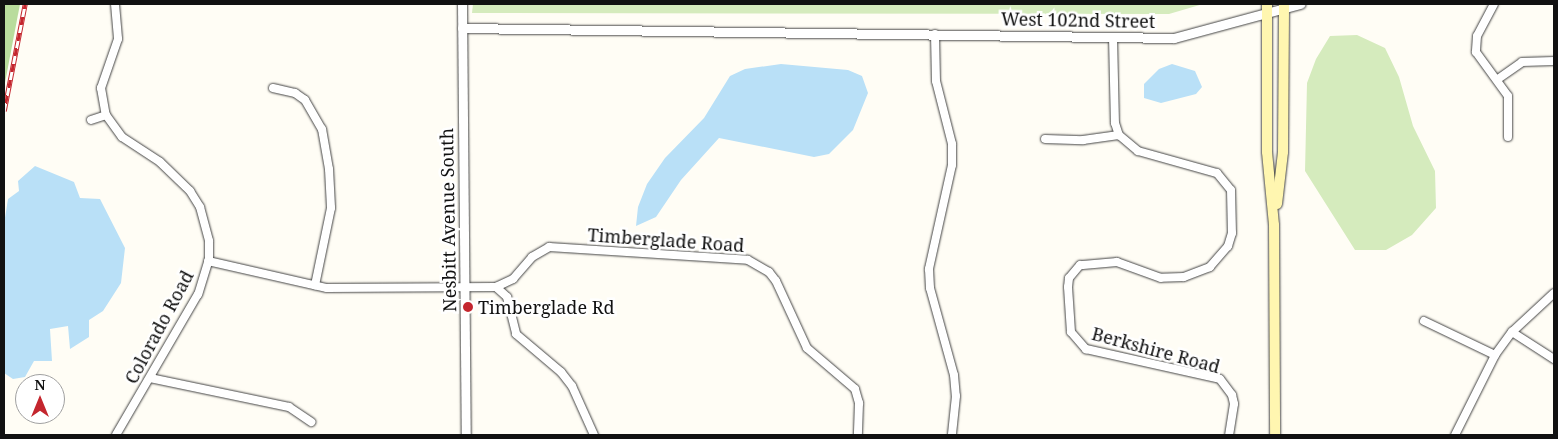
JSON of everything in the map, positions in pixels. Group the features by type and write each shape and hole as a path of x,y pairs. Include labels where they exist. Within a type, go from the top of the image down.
{"main road":[{"path":"1274,225 1283,152 1284,5"},
{"path":"1267,8 1267,152 1274,225 1275,435"}],"street":[{"name":"Colorado Road","path":"115,4 118,39 101,88 106,115 122,137 160,162 190,191 206,224 208,262 198,294 116,435"},
{"name":"Nesbitt Avenue South","path":"462,4 469,286 466,435"},
{"name":"West 102nd Street","path":"462,28 1174,38 1267,8 1300,4"},
{"path":"1494,4 1475,44 1480,60 1498,79 1508,96 1508,137"},
{"path":"935,34 936,81 948,123 952,165 929,269 930,288 954,375 956,396 952,435"},
{"path":"1045,139 1083,140 1120,135 1115,123 1113,37"},
{"path":"1498,79 1522,62 1554,61"},
{"path":"273,88 296,93 305,100 322,128 330,169 331,208 315,285"},
{"path":"91,120 106,115"},
{"name":"Berkshire Road","path":"1120,135 1138,151 1217,173 1231,190 1232,233 1228,246 1210,268 1184,277 1161,278 1117,262 1080,265 1069,278 1071,332 1086,349 1220,379 1232,395 1234,404 1229,435"},
{"name":"Timberglade Road","path":"496,287 514,279 532,257 549,247 748,260 769,272 776,281 807,348 855,389 859,403 858,435"},
{"path":"208,262 315,285 343,289 496,287 507,297 516,334 567,379 594,435"},
{"path":"1455,435 1495,355 1512,332 1554,293"},
{"path":"1424,321 1495,355"},
{"path":"1512,332 1554,359"},
{"path":"150,378 289,407 311,422"}],"green space":[{"path":"4,4 20,4 4,88"},
{"path":"473,4 1203,4 1169,14 472,13"},
{"path":"1357,35 1385,48 1399,77 1413,126 1435,171 1436,208 1412,235 1386,250 1355,250 1305,171 1307,83 1316,59 1330,36"}],"water":[{"path":"781,64 848,70 862,76 868,93 853,130 829,154 814,157 719,138 681,180 656,217 636,226 638,207 647,184 665,158 704,118 730,76 745,69"},
{"path":"1172,64 1195,71 1202,87 1196,94 1161,103 1144,98 1144,84 1159,69"},
{"path":"35,166 74,182 80,198 100,199 125,248 121,283 103,311 89,320 89,337 70,349 68,326 50,329 52,361 34,361 27,374 15,374 15,379 13,379 4,373 4,224 8,199 19,191 18,181"}],"railway":[{"path":"4,111 25,4"}],"place":[{"name":"Timberglade Rd","path":"468,307"}]}
